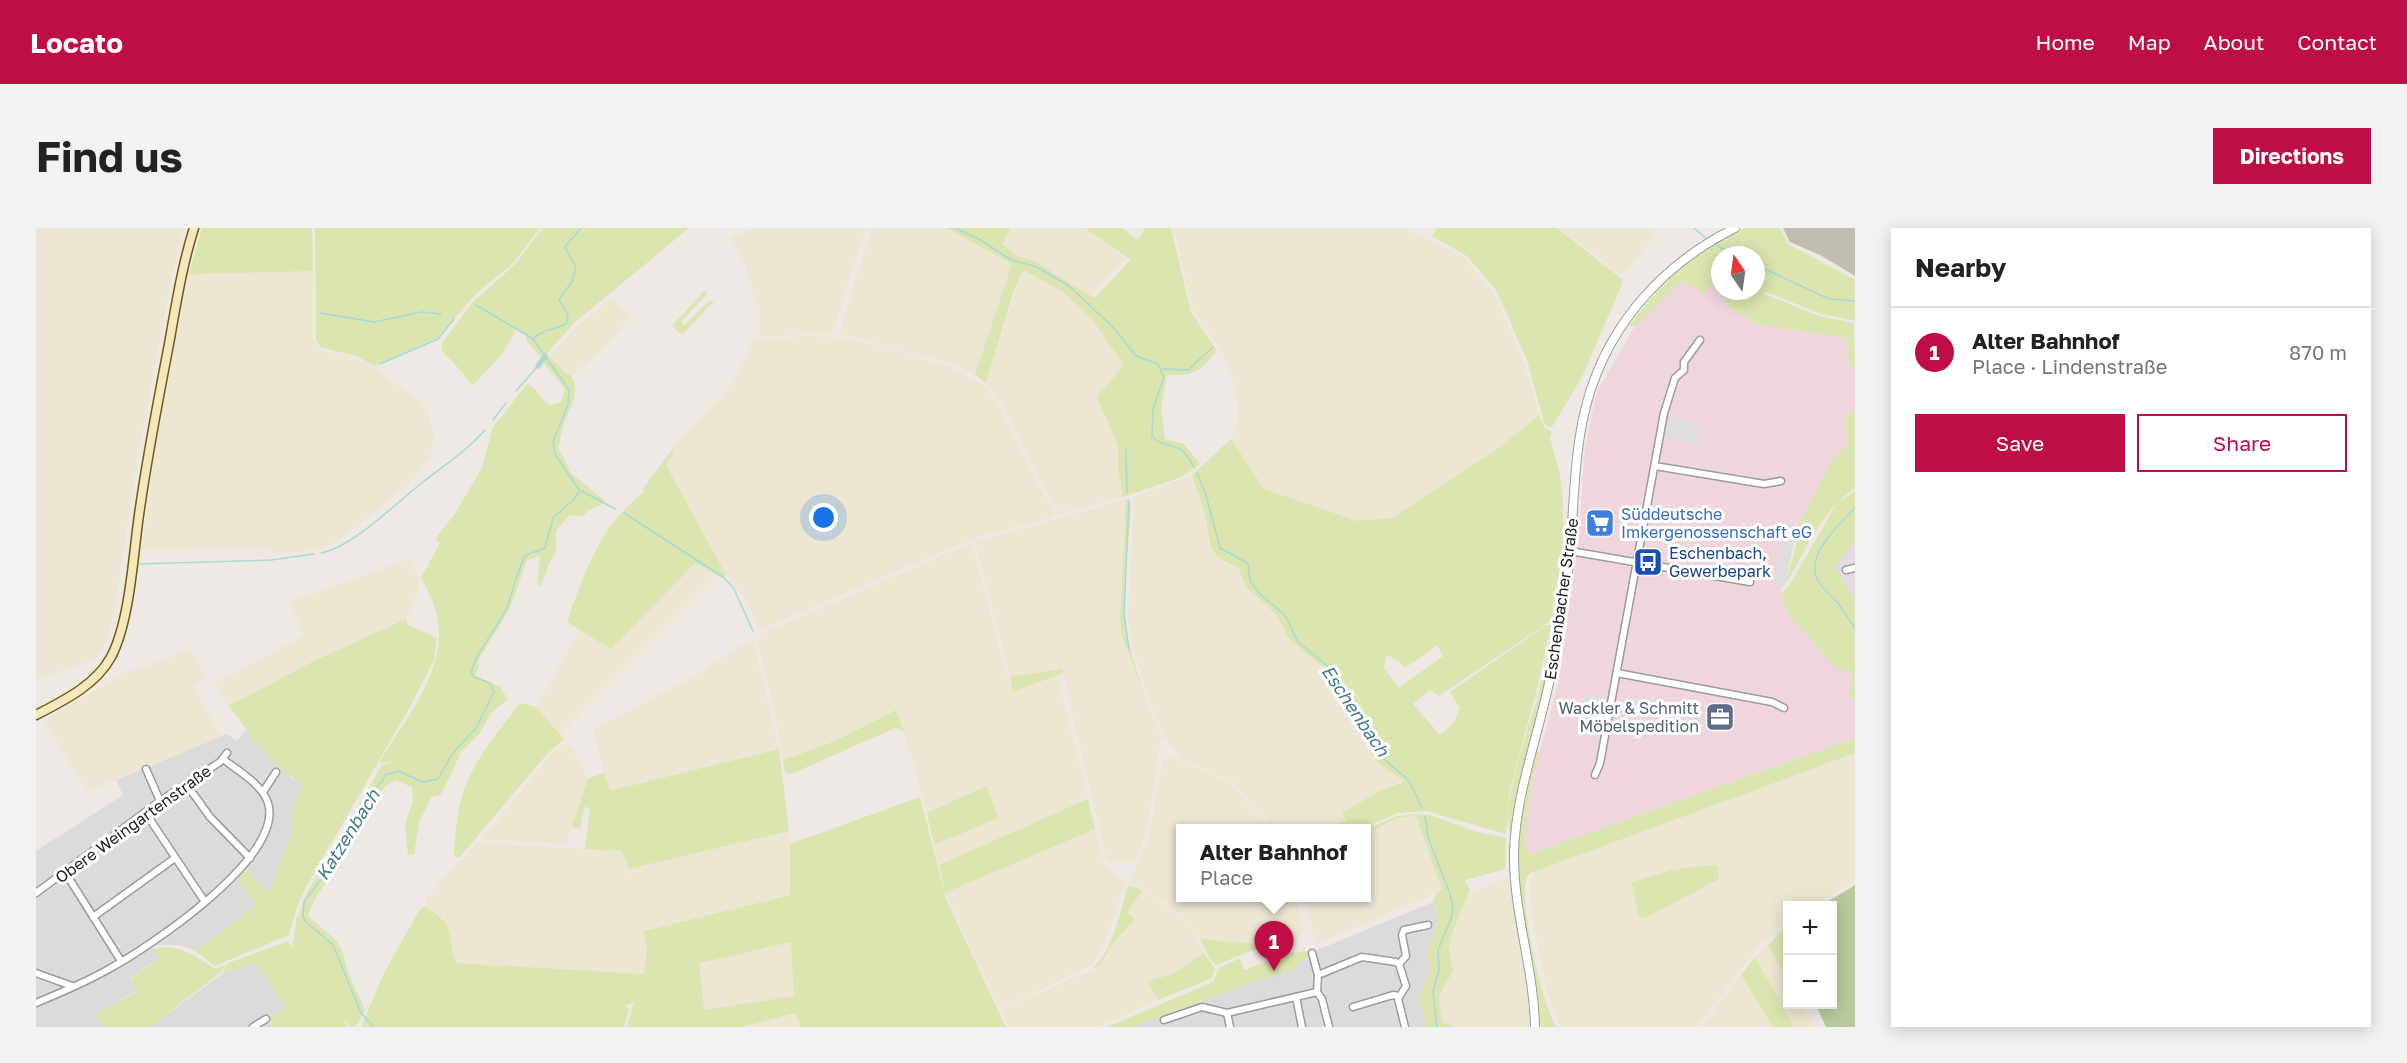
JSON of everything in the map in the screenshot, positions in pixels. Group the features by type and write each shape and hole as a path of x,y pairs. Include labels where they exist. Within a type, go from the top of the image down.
{"main road":[{"path":"36,715 63,700 93,678 110,658 117,645 127,595 151,434 184,262 194,228"}],"street":[{"name":"Eschenbacher Straße","path":"1535,1027 1532,985 1516,895 1515,838 1526,777 1550,684 1570,551 1582,421 1595,377 1613,339 1641,300 1677,264 1700,247 1735,228"},
{"path":"1595,775 1600,763 1664,413 1674,382 1684,370 1684,362 1700,340"},
{"path":"1655,466 1764,484 1781,480"},
{"path":"1570,551 1750,582"},
{"path":"1846,570 1855,568"},
{"path":"1617,673 1772,702 1784,708"},
{"name":"Obere Weingartenstraße","path":"36,893 160,801 187,785 227,753"},
{"path":"36,1003 121,962 205,902 229,882 250,858 263,836 269,815 268,803 263,792 222,759"},
{"path":"146,770 160,801"},
{"path":"263,792 276,772"},
{"path":"187,785 210,817 250,858"},
{"path":"145,812 205,902"},
{"path":"93,917 175,858"},
{"path":"65,872 121,962"},
{"path":"1399,964 1406,956 1402,935 1404,930 1428,925"},
{"path":"1312,953 1318,975 1317,992 1322,999 1329,1027"},
{"path":"1318,975 1362,957 1399,964 1406,986 1405,991 1399,996 1386,996 1353,1007"},
{"path":"36,973 72,987"},
{"path":"1164,1020 1202,1007 1227,1013 1317,992"},
{"path":"1399,996 1405,1027"},
{"path":"1296,997 1302,1027"},
{"path":"1227,1013 1230,1027"},
{"path":"254,1027 266,1019"}],"shaded area":[{"path":"36,228 185,228 173,270 138,455 114,613 107,642 94,660 36,679"},
{"path":"755,228 866,228 832,333 759,337 760,305 757,306 746,266 730,237"},
{"path":"872,228 949,228 1012,264 975,375 953,364 836,333 840,330"},
{"path":"1011,228 1085,228 1126,259 1091,296 1036,262 1015,255 1002,244"},
{"path":"1174,228 1399,228 1462,255 1494,293 1524,362 1539,415 1499,448 1392,518 1356,521 1264,489 1231,439 1237,426 1238,408 1234,382 1221,351 1192,309"},
{"path":"1559,228 1645,228 1657,234 1621,275"},
{"path":"1783,228 1855,228 1855,276 1820,255 1790,242"},
{"path":"1022,270 1065,293 1092,319 1124,365 1097,397 1118,445 1118,467 1123,497 1059,514 997,396 986,383"},
{"path":"313,271 313,337 317,347 355,358 374,368 420,401 429,416 434,436 431,455 412,481 348,534 328,546 301,552 272,552 262,548 141,550 157,439 189,274"},
{"path":"1711,278 1711,300 1726,300 1724,303 1756,324 1846,338 1849,367 1855,368 1855,410 1845,418 1847,448 1786,549 1781,594 1786,612 1854,671 1849,698 1855,699 1855,738 1530,854 1524,843 1533,778 1558,684 1578,542 1585,450 1596,394 1635,326 1682,281"},
{"path":"612,299 631,317 601,350 572,376 567,374 548,356 582,322"},
{"path":"804,336 844,338 899,350 960,371 983,385 994,398 1054,513 1053,517 980,536 759,630 747,602 726,575 666,465 674,451 673,448 732,384 753,341"},
{"path":"1669,417 1700,423 1696,444 1665,438"},
{"path":"1192,475 1204,513 1209,545 1224,563 1238,567 1246,587 1276,614 1290,640 1328,671 1368,740 1375,758 1403,780 1342,814 1346,820 1338,824 1270,824 1233,782 1184,760 1165,738 1151,705 1132,647 1128,618 1134,499 1138,495"},
{"path":"1126,499 1120,598 1122,636 1161,736 1147,830 1135,862 1107,862 1062,670 1010,677 975,542"},
{"path":"1784,540 1794,541 1785,587 1781,586 1782,578 1780,586 1775,585"},
{"path":"1855,542 1855,599 1835,568"},
{"path":"969,544 972,545 1008,679 1014,692 1057,675 1088,799 939,865 934,845 998,818 987,787 927,813 903,727 895,710 833,742 783,760 775,713 757,639 763,633"},
{"path":"409,559 418,577 419,586 406,619 312,662 229,706 214,684 304,636 290,602"},
{"path":"695,563 717,575 560,733 536,707 580,630 611,649"},
{"path":"749,641 753,641 779,749 609,792 593,729 681,684"},
{"path":"189,649 206,678 192,685 221,737 87,791 44,720 126,672"},
{"path":"1584,694 1605,698 1604,713 1599,712 1597,719 1584,716 1586,707 1582,706"},
{"path":"246,730 291,778 303,783 293,807 292,832 269,893 238,879 256,905 241,918 195,951 180,945 150,945 160,957 130,978 136,991 96,1014 105,1027 36,1027 36,851 123,795 116,780 227,734 237,741"},
{"path":"565,743 571,746 588,778 566,844 482,839 551,754"},
{"path":"1855,753 1855,881 1822,901 1783,901 1783,926 1760,945 1696,1027 1561,1027 1548,994 1534,927 1529,883 1534,871"},
{"path":"1171,756 1230,783 1266,824 1176,824 1176,902 1297,902 1303,934 1276,945 1200,939 1193,931 1204,953 1172,974 1148,981 1158,1000 1098,1027 1009,1027 1002,1012 1005,1008 1097,968 1114,942 1134,920 1126,913 1142,890 1166,905 1193,930 1167,903 1130,882 1149,835 1163,759"},
{"path":"1416,815 1442,890 1316,944 1306,902 1371,902 1371,831 1397,818"},
{"path":"1095,829 1104,863 1126,882 1107,937 1089,966 1000,1009 945,893"},
{"path":"789,831 790,895 644,931 647,950 644,974 456,963 444,918 424,907 426,898 476,843 623,851 631,884 629,869"},
{"path":"1511,876 1527,973 1531,1027 1457,1027 1443,1023 1438,1002 1440,992 1453,971 1448,945 1456,929 1463,902 1474,891"},
{"path":"1433,902 1439,919 1428,953 1430,973 1419,996 1427,1027 1133,1027 1247,984 1297,969 1296,963 1316,956 1315,951"},
{"path":"791,942 794,996 704,1010 699,963"},
{"path":"1768,945 1783,972 1783,1007 1755,957"},
{"path":"255,963 287,1008 268,1018 272,1027 150,1027 223,973"},
{"path":"1741,975 1773,1027 1702,1027"},
{"path":"1784,1009 1804,1009 1815,1027 1794,1027"},
{"path":"796,1013 801,1027 741,1027"}],"green space":[{"path":"202,228 312,228 313,271 189,274"},
{"path":"315,228 540,228 512,264 477,293 437,338 374,366 356,356 320,347 316,340"},
{"path":"542,228 689,228 574,323 542,359 526,340 527,337 516,330 500,357 472,386 442,351 442,343 472,303 517,262"},
{"path":"947,228 1011,228 1002,244 1015,255 1036,262 1094,298 1131,260 1085,228 1122,228 1138,240 1145,228 1171,228 1191,312 1217,351 1206,364 1196,371 1184,375 1167,375 1161,408 1165,439 1184,444 1200,464 1182,477 1123,497 1118,467 1118,445 1097,397 1124,365 1092,319 1065,293 1023,270 1013,293 986,383 975,375 1012,264"},
{"path":"1437,228 1557,228 1622,279 1622,284 1582,377 1552,427 1548,427 1544,422 1527,360 1496,290 1467,256 1432,236"},
{"path":"1745,228 1780,228 1788,244 1855,280 1855,321 1821,314 1765,293 1765,246 1711,246 1711,286 1706,293 1682,281 1635,326 1629,326 1654,295 1680,269 1710,246"},
{"path":"705,290 707,294 681,322 684,326 707,303 716,299 682,335 672,326"},
{"path":"1765,294 1819,316 1854,323 1855,368 1849,367 1846,338 1756,324 1724,303 1726,300 1765,300"},
{"path":"548,356 571,375 575,385 574,399 563,426 558,448 572,474 605,501 583,516 570,515 556,531 556,552 541,586 537,584 540,556 527,560 510,608 478,661 479,667 475,675 499,686 508,699 491,713 480,733 461,752 443,791 439,796 431,797 419,823 414,854 408,855 405,824 413,800 412,787 395,780 377,795 370,805 342,860 311,908 308,916 335,939 342,950 349,975 365,1010 356,1027 351,1027 341,1016 348,1027 272,1027 267,1018 286,1008 255,963 223,973 228,963 288,941 292,948 297,916 299,917 304,898 382,765 394,762 379,763 423,692 437,653 439,632 436,612 421,578 440,543 435,539 454,515 482,468 493,427 527,384 550,405 561,402 565,389 543,362"},
{"path":"1855,410 1855,488 1833,507 1824,519 1787,583 1797,542 1791,540 1835,454 1847,448 1845,418"},
{"path":"1539,415 1544,427 1552,432 1550,438 1559,471 1563,498 1563,546 1561,574 1555,588 1552,620 1439,696 1430,690 1413,704 1440,735 1454,722 1460,708 1450,692 1546,625 1551,625 1536,693 1510,789 1506,834 1426,811 1398,813 1371,825 1338,824 1346,820 1342,813 1403,780 1378,763 1328,671 1290,640 1276,614 1246,587 1238,567 1219,558 1214,552 1192,475 1231,439 1264,489 1357,521 1392,518 1499,448","holes":["1437,645 1443,656 1399,688 1384,668 1387,655 1399,661 1405,668"]},
{"path":"673,448 666,465 726,575 723,578 695,563 611,649 567,622 580,585 605,534 629,505 645,491 643,489"},
{"path":"1855,491 1855,542 1835,568 1855,599 1855,699 1849,698 1853,672 1836,668 1786,611 1781,594 1790,584 1837,503"},
{"path":"1126,499 1129,499 1131,507 1125,582 1126,626 1133,657 1149,706 1122,636 1120,620"},
{"path":"406,619 408,625 437,638 434,660 412,703 305,889 289,935 215,966 195,951 256,905 238,879 246,869 269,893 292,832 293,807 303,783 281,769 272,760 229,706 312,662"},
{"path":"1557,621 1550,672 1510,834 1509,803 1513,784 1538,695 1553,623"},
{"path":"1062,669 1063,673 1013,692 1010,677"},
{"path":"520,703 536,707 564,739 546,755 460,857 454,857 459,808 468,781 488,746"},
{"path":"896,710 905,734 901,729 895,728 789,775 785,772 783,760 833,742"},
{"path":"1855,738 1855,753 1530,873 1526,879 1525,900 1530,937 1539,978 1556,1027 1537,1027 1517,883 1520,877 1517,875 1521,828 1535,751 1540,752 1533,778 1524,843 1530,854"},
{"path":"779,749 789,831 629,869 622,851 585,849 590,808 584,807 580,829 572,827 588,778 604,773 610,791"},
{"path":"987,786 998,818 934,845 927,813"},
{"path":"920,797 946,899 1006,1027 801,1027 796,1013 741,1027 627,1027 634,1002 625,1006 629,1009 624,1027 361,1027 384,973 420,909 424,907 446,924 456,963 644,974 647,950 644,931 790,895 790,844","holes":["791,942 794,996 704,1010 699,963"]},
{"path":"1088,799 1095,829 945,893 939,865"},
{"path":"1415,814 1430,815 1477,832 1506,838 1505,869 1465,880 1470,890 1449,944 1453,971 1439,1000 1443,1023 1457,1027 1427,1027 1419,996 1430,973 1428,953 1439,919 1433,900 1442,890 1416,815 1397,818 1371,831 1371,827 1397,816"},
{"path":"1717,865 1719,879 1645,918 1638,915 1632,882 1676,869"},
{"path":"1128,885 1142,890 1127,913 1135,919 1114,942 1100,965 1091,970 1110,943"},
{"path":"1855,885 1855,1027 1826,1027 1818,1009 1837,1009 1837,901 1829,901"},
{"path":"1783,930 1783,972 1768,945"},
{"path":"1200,939 1276,945 1251,951 1216,965 1209,958"},
{"path":"164,947 191,954 215,969 226,965 220,973 150,1027 105,1027 96,1014 136,992 130,979 159,958 152,949"},
{"path":"1306,950 1308,958 1296,963 1297,969 1247,984 1133,1027 1107,1027 1213,982 1219,968 1240,958 1244,970 1290,953 1295,954"},
{"path":"1204,953 1215,969 1212,978 1158,1000 1148,981 1172,974"},
{"path":"1755,957 1794,1027 1773,1027 1741,975"}],"waterway":[{"name":"Katzenbach","path":"374,1027 361,1013 333,945 303,917 304,902 333,864 346,834 386,775 398,771 423,782 438,779 452,754 476,728 494,692 490,683 474,677 471,672 474,663 507,607 517,574 526,555 545,548 553,518 580,491 555,454 553,442 568,405 569,390 533,339 541,333 566,324 568,316 559,299 572,282 576,267 565,247 581,228"},
{"name":"Eschenbach","path":"955,228 979,239 1011,260 1037,267 1069,286 1115,329 1136,356 1158,364 1164,377 1153,409 1152,437 1161,443 1180,449 1194,467"},
{"path":"1694,228 1706,238"},
{"path":"1714,244 1718,246"},
{"path":"1765,269 1829,299 1855,301"},
{"path":"476,305 532,338"},
{"path":"320,313 374,322 422,312 441,314"},
{"path":"380,364 438,339 454,319"},
{"path":"1163,369 1188,370 1213,347"},
{"path":"538,366 545,356"},
{"path":"516,391 538,366"},
{"path":"493,420 506,403"},
{"path":"321,553 346,543 372,525 461,453 485,430"},
{"path":"1126,449 1127,493"},
{"name":"Eschenbach","path":"1197,473 1206,495 1220,548 1248,563 1250,581 1261,595 1285,615 1298,642 1330,668 1375,738 1383,757 1406,778 1422,808"},
{"path":"582,491 615,509"},
{"path":"1129,501 1124,614 1129,649"},
{"path":"1855,508 1826,540 1816,560 1815,570 1819,582 1839,604 1855,628"},
{"path":"624,513 723,577 733,587 753,631"},
{"path":"140,564 271,560 314,554"},
{"name":"Eschenbach","path":"1425,817 1429,840 1450,894 1453,908 1451,919 1438,950 1439,970 1433,992 1437,1027"}],"place":[{"name":"Süddeutsche Imkergenossenschaft eG","path":"1600,523"},
{"name":"Eschenbach, Gewerbepark","path":"1648,562"},
{"name":"Wackler & Schmitt Möbelspedition","path":"1720,717"},
{"name":"Alter Bahnhof","path":"1274,971"}]}
